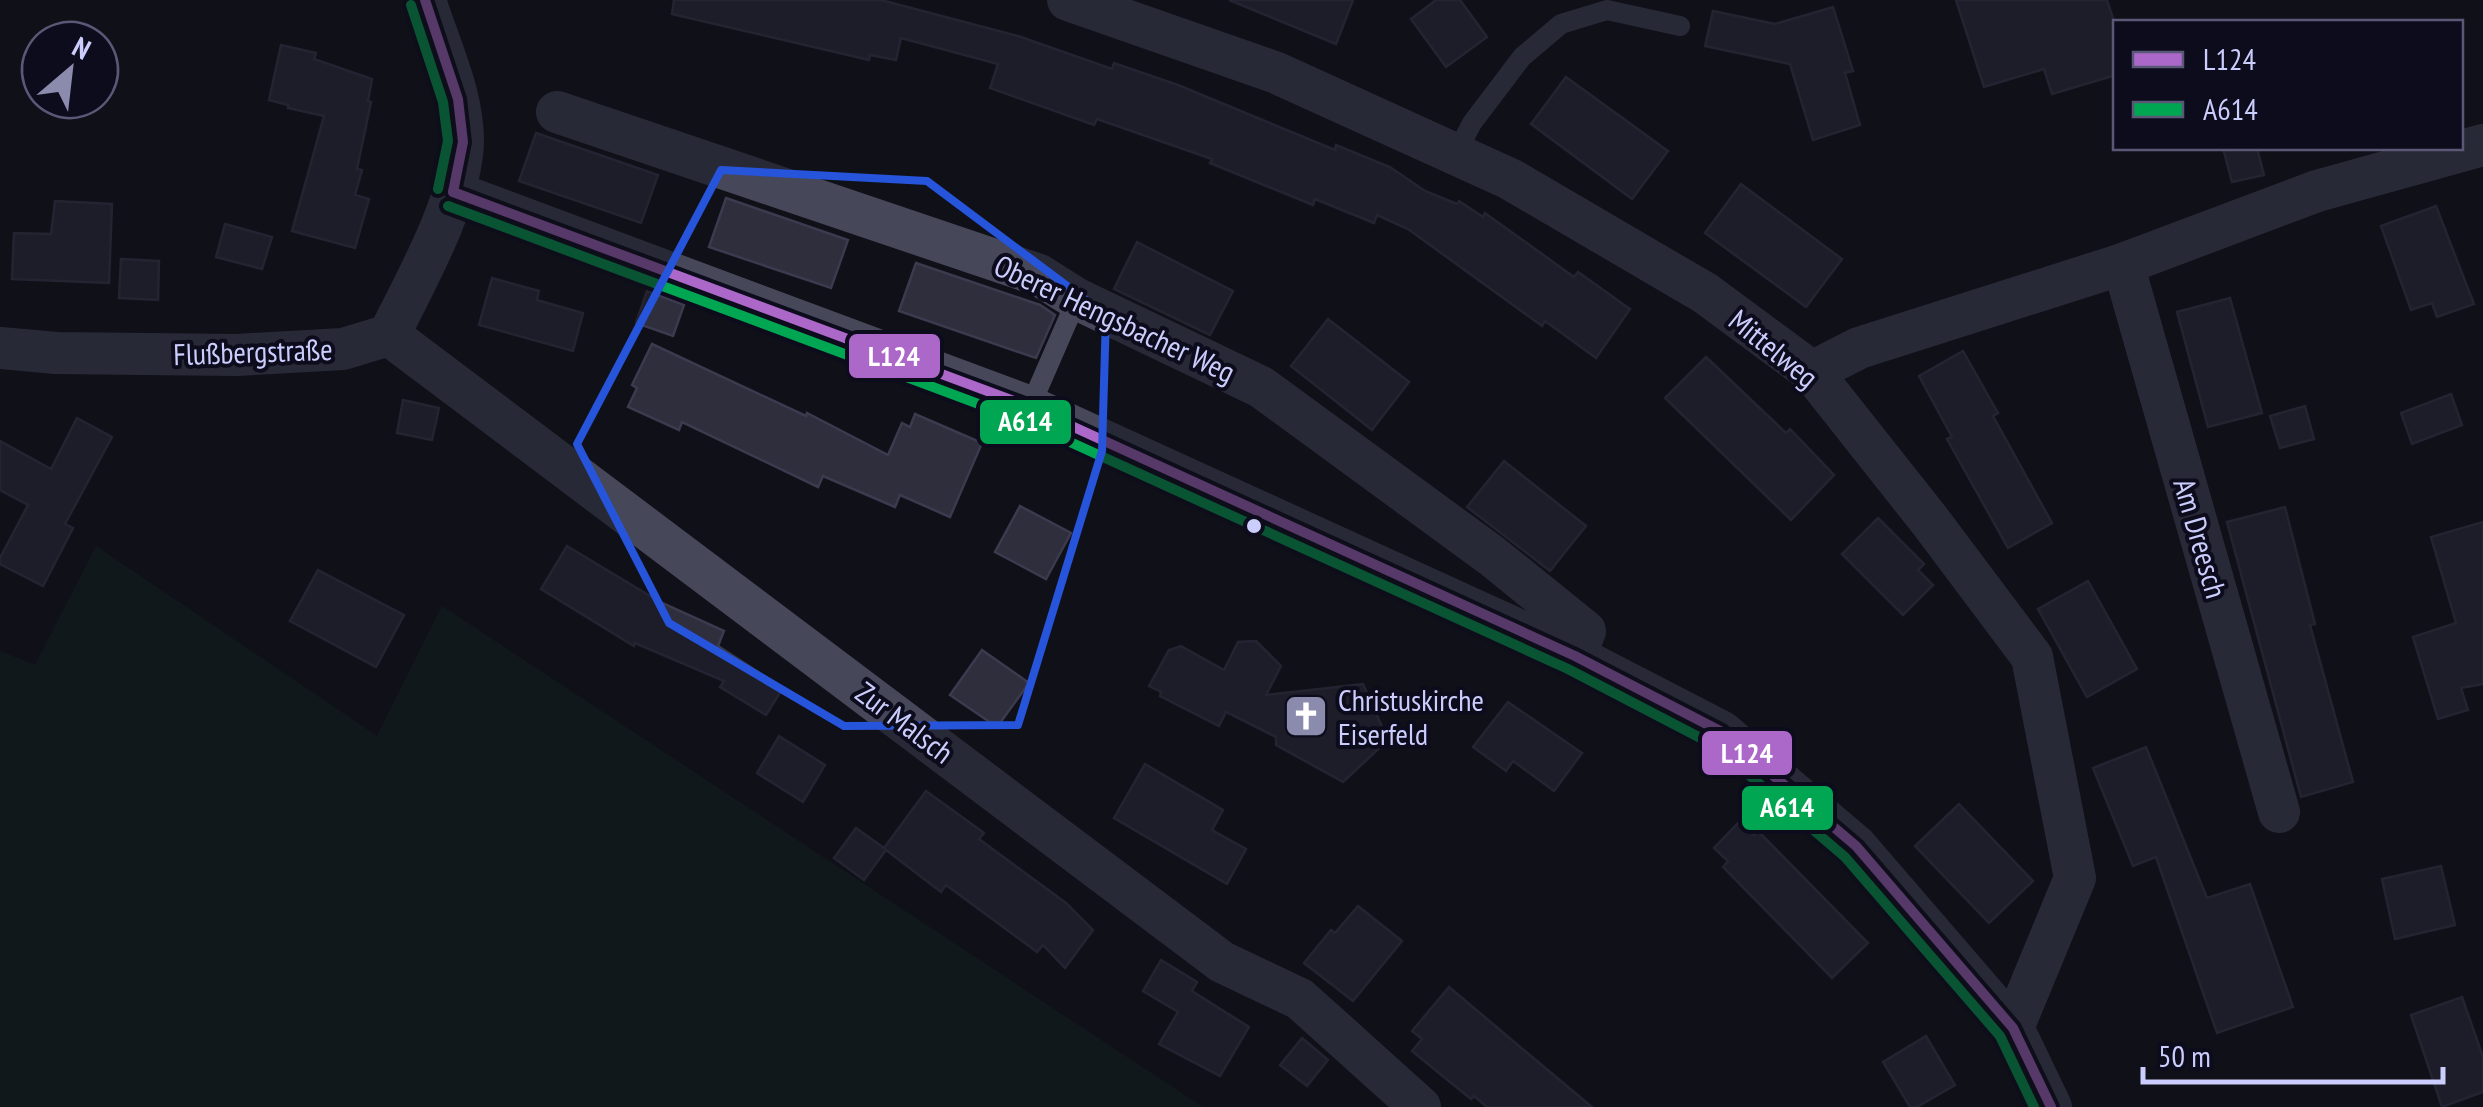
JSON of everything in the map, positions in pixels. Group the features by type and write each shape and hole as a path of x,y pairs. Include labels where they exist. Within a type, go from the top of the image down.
{"street":[{"path":"389,335 453,192 462,142 458,99 424,0"},
{"name":"Mittelweg","path":"1068,0 1278,72 1510,179 1705,293 1812,372 2032,656 2075,878 2013,1028"},
{"name":"Oberer Hengsbacher Weg","path":"557,112 1039,275 1077,300 1261,386 1492,556 1585,631 1575,656"},
{"path":"1812,372 1859,348 2123,264 2318,191 2483,145"},
{"path":"453,192 1030,407 1575,656 1722,732 1856,846 2013,1028 2051,1107"},
{"name":"Am Dreesch","path":"2123,264 2279,812"},
{"name":"Flußbergstraße","path":"0,348 56,353 236,355 342,349 389,335"},
{"name":"Zur Malsch","path":"389,335 1222,962 1300,998 1420,1107"}],"lane":[{"path":"1456,154 1472,123 1522,57 1561,24 1607,10 1680,26"},
{"path":"1030,407 1077,300"}],"highlighted area":[{"path":"721,170 927,181 1106,315 1102,451 1018,725 844,726 669,623 577,444"}],"green space":[{"path":"96,546 377,736 442,606 1203,1107 0,1107 0,651 35,665"}],"building":[{"path":"674,0 881,0 1018,36 1112,69 1114,63 1335,150 1336,145 1390,167 1425,191 1457,204 1459,201 1483,217 1485,213 1574,277 1578,272 1630,309 1596,358 1545,321 1542,326 1408,229 1377,215 1374,223 1315,199 1313,205 1210,163 1212,159 1097,119 1094,125 990,88 998,64 901,38 896,60 870,55 869,60 672,14"},
{"path":"1229,0 1353,0 1336,44"},
{"path":"1436,0 1460,0 1487,37 1446,67 1411,19"},
{"path":"1956,0 2107,0 2114,20 2113,76 2052,94 2044,69 1984,87"},
{"path":"1833,7 1853,71 1845,73 1860,125 1813,140 1790,64 1705,46 1713,11 1775,24"},
{"path":"281,45 316,53 314,59 372,79 357,169 362,170 355,195 369,199 355,248 292,231 324,116 269,100"},
{"path":"1566,77 1668,151 1632,199 1531,124"},
{"path":"536,133 658,175 641,223 519,181"},
{"path":"2224,150 2258,150 2264,175 2232,182"},
{"path":"1741,184 1842,259 1806,307 1705,233"},
{"path":"726,198 848,240 831,288 709,247"},
{"path":"55,201 112,204 109,283 12,279 14,233 51,234"},
{"path":"2436,206 2474,304 2437,317 2432,303 2411,310 2381,226"},
{"path":"225,224 272,237 262,269 216,257"},
{"path":"1137,242 1233,291 1210,335 1114,289"},
{"path":"121,259 159,261 158,300 119,298"},
{"path":"916,263 1040,305 1055,315 1036,358 899,311"},
{"path":"492,278 539,291 537,300 583,313 573,351 479,325"},
{"path":"647,291 684,305 673,336 636,323"},
{"path":"2230,298 2262,413 2208,427 2177,312"},
{"path":"1328,319 1409,382 1372,430 1291,366"},
{"path":"652,344 806,416 807,413 888,455 902,423 910,427 915,414 982,443 950,517 900,495 895,507 823,476 818,487 682,422 679,430 628,407 637,388 632,385"},
{"path":"1963,351 1998,413 1993,416 2052,523 2008,548 1947,439 1952,437 1919,376"},
{"path":"1706,357 1786,433 1790,429 1834,475 1791,520 1665,398"},
{"path":"2451,394 2462,425 2412,444 2401,413"},
{"path":"403,400 439,408 432,440 397,433"},
{"path":"2305,406 2314,439 2280,448 2270,416"},
{"path":"77,418 112,437 65,524 73,528 43,586 0,564 28,505 0,490 0,441 51,469"},
{"path":"1504,461 1586,526 1550,571 1467,507"},
{"path":"1020,506 1071,533 1046,579 995,552"},
{"path":"2285,507 2315,624 2310,625 2353,782 2301,797 2227,522"},
{"path":"1878,518 1924,564 1918,570 1933,585 1903,615 1842,554"},
{"path":"2483,522 2483,684 2461,688 2468,710 2438,719 2413,637 2456,623 2431,537"},
{"path":"567,546 660,602 724,631 718,646 783,688 766,715 720,687 724,681 635,643 634,646 541,589"},
{"path":"318,570 404,615 376,667 290,621"},
{"path":"2088,581 2137,669 2087,697 2038,609"},
{"name":"Christuskirche Eiserfeld","path":"1256,641 1281,666 1266,695 1363,684 1388,740 1343,782 1276,745 1276,737 1226,712 1219,726 1160,696 1161,692 1149,686 1169,650 1181,646 1224,670 1238,642"},
{"path":"982,650 1029,683 997,727 950,695"},
{"path":"1508,702 1582,753 1554,791 1513,761 1506,771 1473,747"},
{"path":"779,736 825,765 803,802 757,773"},
{"path":"2146,747 2207,898 2250,884 2293,1007 2217,1033 2156,857 2133,866 2093,768"},
{"path":"1145,764 1223,810 1212,830 1246,849 1227,884 1114,818"},
{"path":"926,791 984,833 979,839 1066,903 1093,930 1065,968 1043,945 1037,952 946,885 941,892 886,850 864,880 834,858 856,828 884,848"},
{"path":"1959,804 2033,881 1989,923 1915,846"},
{"path":"1740,821 1754,835 1758,831 1868,943 1832,978 1723,867 1728,861 1714,848"},
{"path":"2441,866 2455,925 2395,939 2382,879"},
{"path":"1358,906 1402,941 1353,1001 1304,963 1331,930 1335,933"},
{"path":"1161,960 1197,982 1192,991 1249,1027 1220,1076 1159,1044 1178,1012 1143,991"},
{"path":"1449,987 1592,1107 1487,1107 1474,1096 1471,1099 1412,1051 1422,1039 1412,1031"},
{"path":"2462,997 2483,1057 2483,1092 2442,1107 2411,1015"},
{"path":"1926,1036 1955,1085 1917,1107 1910,1107 1883,1062"},
{"path":"1302,1038 1328,1060 1307,1086 1280,1065"}],"transit line":[{"name":"L124","path":"425,0 458,99 463,142 453,192"},
{"name":"A614","path":"411,5 443,102 448,141 438,189"},
{"name":"L124","path":"453,192 1030,407 1575,656 1722,732 1856,846 2013,1028 2051,1107"},
{"name":"A614","path":"448,206 1024,421 1568,669 1714,745 1845,857 2000,1036 2034,1107"}],"place":[{"name":"Christuskirche Eiserfeld","path":"1306,716"}]}
